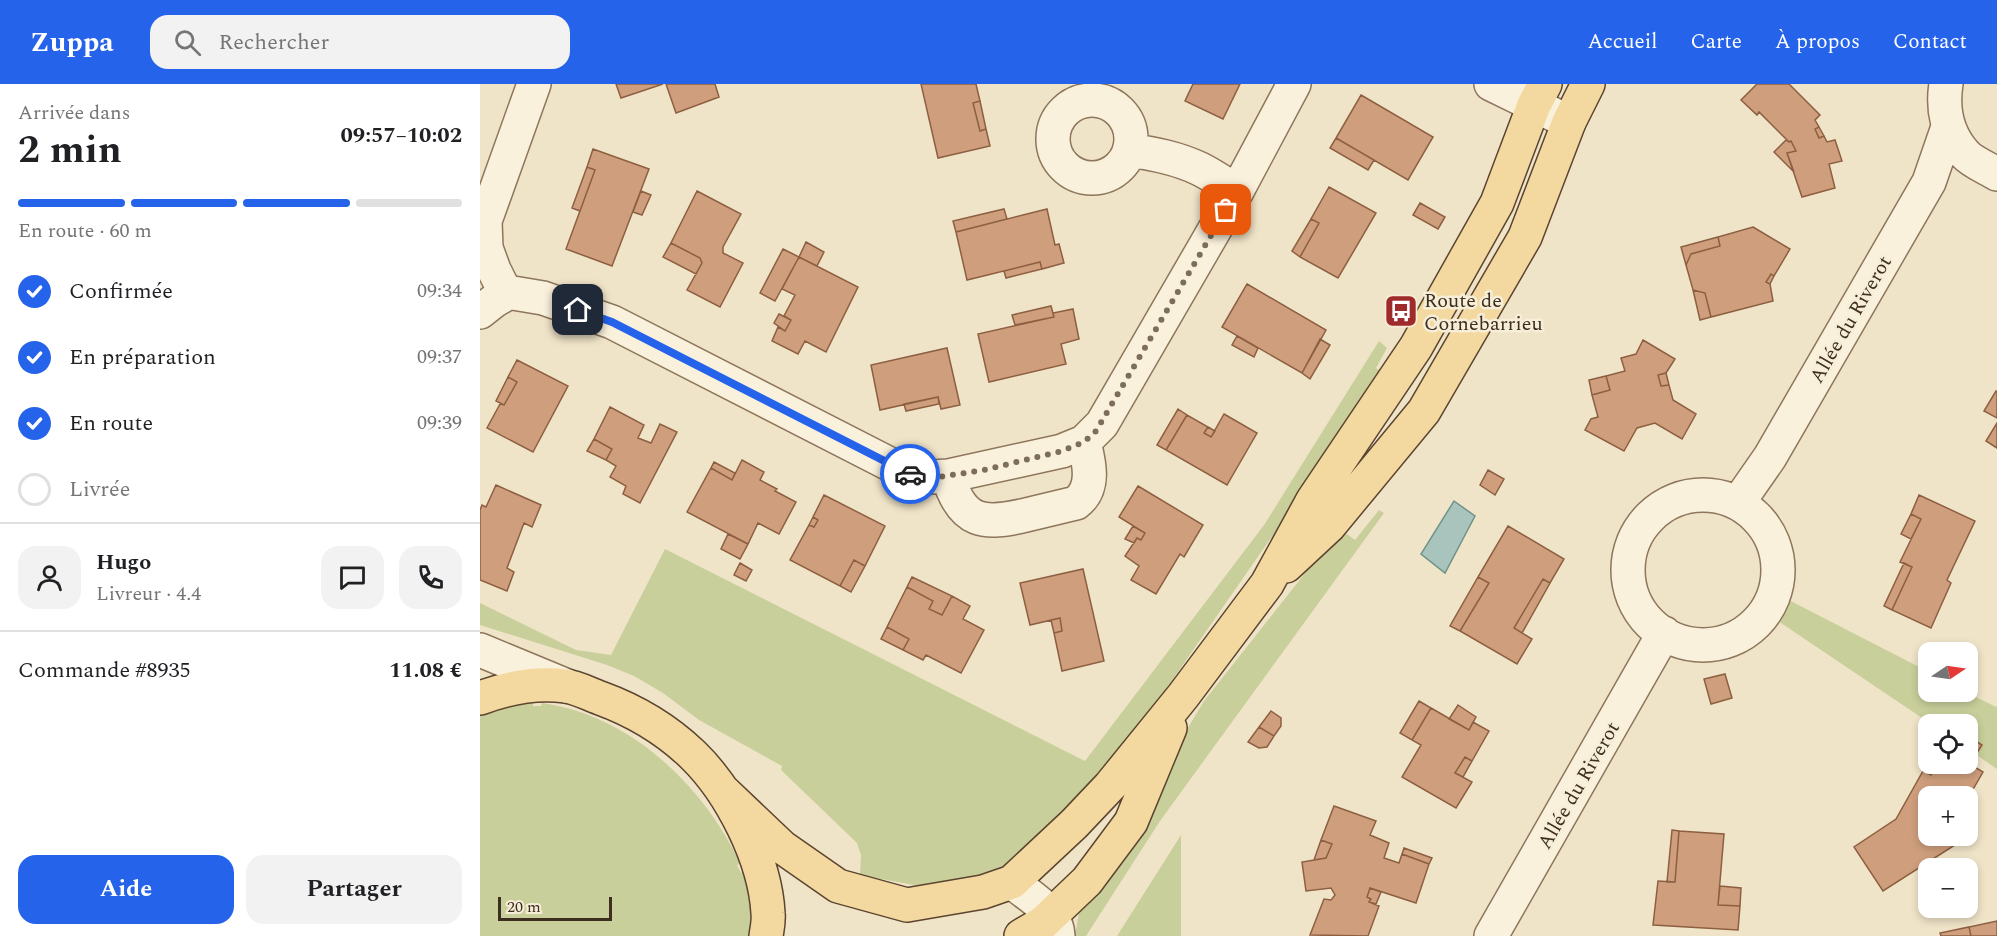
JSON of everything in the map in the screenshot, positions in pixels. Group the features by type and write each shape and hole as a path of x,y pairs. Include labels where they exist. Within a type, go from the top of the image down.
{"main road":[{"path":"1267,584 1329,526 1424,411 1525,237 1569,122 1588,84"},
{"path":"480,698 500,690 532,685 567,686 618,704 654,725 693,755 722,790 782,847 838,886 907,905 983,892 1012,882 1074,824 1110,786 1183,696 1267,584 1312,500 1416,347 1497,203 1540,94"},
{"path":"1021,936 1055,925 1131,822 1183,696"},
{"path":"722,790 751,843 760,870 768,914 766,936"}],"street":[{"path":"534,84 485,221 493,303 520,294 543,298 612,322 909,474 931,477 948,476 1062,451 1084,442 1102,424 1237,191 1294,84"},
{"path":"1491,84 1540,94 1569,122"},
{"name":"Allée du Riverot","path":"1939,99 1965,155 1997,174"},
{"name":"Allée du Riverot","path":"1738,503 1770,457 1929,182 1939,99"},
{"path":"1130,150 1180,161 1200,169 1237,191"},
{"path":"948,476 952,490 965,508 975,518 986,521 1000,521 1077,503 1083,498 1089,483 1084,442"},
{"path":"1712,495 1738,503 1756,515 1771,537 1779,567 1775,593 1766,613 1747,632 1733,640 1708,646 1682,643 1664,633 1651,625 1636,606 1628,581 1633,542 1640,528 1658,509 1686,496 1712,495"},
{"name":"Allée du Riverot","path":"1491,936 1664,633"},
{"path":"480,650 567,686"},
{"path":"1012,882 1055,925"}],"green space":[{"path":"1379,341 1387,348 1376,368 1385,374 1116,761 1036,850 998,870 956,883 919,886 860,875 861,855 857,843 781,770 782,766 699,720 663,693 634,676 607,665 480,625 480,603 576,650 611,655 665,549 1085,761 1264,525"},
{"path":"1379,510 1384,513 1160,821 1086,936 1075,936 1079,912 1088,894 1204,701 1340,529 1355,540"},
{"path":"1775,593 1918,666 1918,702 1978,702 1978,698 1996,707 1997,705 1997,769 1978,756 1978,714 1918,715 1766,613"},
{"path":"518,703 533,703 533,706 541,706 542,703 574,710 605,722 634,738 684,781 706,807 724,834 740,863 737,865 741,873 744,871 753,908 753,936 480,936 480,712"},
{"path":"1181,835 1181,936 1117,936"}],"water":[{"path":"1454,501 1475,516 1445,573 1421,554"}],"building":[{"path":"616,84 663,84 621,98"},
{"path":"666,84 715,84 719,97 676,113"},
{"path":"921,84 976,84 980,101 973,103 980,131 986,129 990,146 938,158"},
{"path":"1193,84 1240,84 1223,119 1185,101"},
{"path":"1757,84 1789,84 1820,115 1815,120 1819,127 1815,129 1819,138 1824,136 1827,142 1835,140 1842,161 1829,164 1835,188 1802,197 1787,153 1796,151 1791,141 1789,142 1759,112 1757,115 1741,100"},
{"path":"1361,95 1433,137 1408,180 1336,138"},
{"path":"980,101 986,129 980,131 973,103"},
{"path":"1819,127 1824,136 1819,138 1815,129"},
{"path":"1336,138 1374,160 1368,170 1330,148"},
{"path":"1786,140 1791,141 1796,151 1787,153 1794,172 1774,152"},
{"path":"593,149 649,169 612,266 566,249 595,170 587,167"},
{"path":"587,167 595,170 580,211 572,208"},
{"path":"1329,187 1376,213 1338,278 1300,257 1319,223 1311,219"},
{"path":"641,191 651,195 642,215 633,212"},
{"path":"697,191 741,214 723,247 723,253 743,263 720,307 687,290 702,263 700,258 671,243"},
{"path":"1420,203 1445,217 1438,229 1413,215"},
{"path":"1004,209 1007,219 956,232 953,221"},
{"path":"1047,209 1055,245 1059,244 1064,263 1042,269 1040,262 967,280 956,232"},
{"path":"1311,219 1319,223 1300,257 1292,251"},
{"path":"1753,227 1790,249 1774,276 1771,274 1766,282 1770,284 1773,301 1711,317 1705,293 1693,290 1686,265 1691,254 1720,246 1718,237"},
{"path":"1718,237 1720,246 1691,254 1686,265 1681,247"},
{"path":"806,242 824,252 817,266 799,257"},
{"path":"671,243 700,258 702,263 696,274 663,257"},
{"path":"783,249 799,257 775,301 760,293"},
{"path":"799,257 858,287 826,352 805,341 798,354 772,341 778,327 785,331 791,320 784,316 795,295 782,289"},
{"path":"1040,262 1042,269 1006,278 1004,271"},
{"path":"1771,274 1774,276 1770,284 1766,282"},
{"path":"1247,284 1326,330 1302,373 1222,327"},
{"path":"1693,290 1705,293 1711,317 1700,320"},
{"path":"1401,300 1409,305 1399,323 1391,318"},
{"path":"1051,306 1054,317 1015,325 1012,315"},
{"path":"1073,309 1079,339 1061,344 1066,364 989,382 978,334 1054,317 1053,313"},
{"path":"779,314 791,320 785,331 774,323"},
{"path":"1237,336 1258,348 1254,357 1232,345"},
{"path":"1320,339 1330,345 1310,379 1302,373"},
{"path":"1643,340 1675,359 1666,373 1658,375 1661,386 1669,385 1673,400 1696,414 1682,439 1655,423 1637,428 1624,451 1585,430 1591,419 1598,417 1592,395 1610,390 1606,376 1625,371 1621,358 1636,354"},
{"path":"947,348 960,405 941,409 938,397 880,410 871,365"},
{"path":"517,360 568,386 533,452 487,428 500,404 504,405 517,382 508,377"},
{"path":"1666,373 1669,385 1661,386 1658,375"},
{"path":"1606,376 1610,390 1592,395 1589,380"},
{"path":"508,377 517,382 504,405 496,401"},
{"path":"1997,392 1997,418 1984,411"},
{"path":"938,397 939,404 906,411 904,404"},
{"path":"610,407 644,425 638,438 651,443 660,424 677,432 640,503 623,494 626,486 610,477 616,466 606,460 612,449 594,439"},
{"path":"1178,409 1187,415 1166,450 1157,445"},
{"path":"1224,414 1257,433 1227,485 1166,450 1187,415 1208,427 1204,433 1211,437"},
{"path":"1997,423 1997,448 1986,441"},
{"path":"1208,427 1215,431 1211,437 1204,433"},
{"path":"594,439 612,449 606,460 587,451"},
{"path":"742,460 764,472 760,480 796,502 779,534 758,523 748,544 687,512 711,468 732,480"},
{"path":"714,462 735,473 732,480 711,468"},
{"path":"1488,470 1504,479 1495,495 1480,485"},
{"path":"496,485 541,505 532,527 524,523 507,568 514,572 507,591 480,580 480,510 482,505 486,507"},
{"path":"1138,486 1203,525 1184,557 1180,554 1156,594 1131,580 1139,566 1125,556 1137,538 1141,540 1145,533 1119,517"},
{"path":"824,495 885,526 865,566 854,560 840,586 790,560 809,525 814,527 818,520 813,517"},
{"path":"1919,495 1975,521 1947,580 1951,583 1931,628 1892,610 1912,567 1900,562 1921,519 1911,514"},
{"path":"1911,514 1921,519 1911,539 1901,534"},
{"path":"813,517 818,520 814,527 809,525"},
{"path":"1133,526 1145,533 1141,540 1137,538 1134,543 1125,539"},
{"path":"1508,526 1564,559 1550,583 1543,579 1514,628 1532,639 1517,664 1460,631 1489,583 1478,577"},
{"path":"728,534 748,544 740,559 721,549"},
{"path":"854,560 865,566 851,592 840,586"},
{"path":"740,563 752,570 746,581 734,575"},
{"path":"1904,563 1912,567 1892,610 1884,606"},
{"path":"1083,569 1104,661 1062,671 1054,633 1062,631 1060,618 1030,625 1020,583"},
{"path":"912,577 952,596 942,615 929,609 933,601 907,587"},
{"path":"1478,577 1489,583 1460,631 1450,626"},
{"path":"1543,579 1550,583 1522,633 1514,628"},
{"path":"907,587 933,601 929,609 942,615 952,596 970,606 963,619 984,630 961,673 926,655 923,660 903,650 909,639 887,627"},
{"path":"1060,618 1062,631 1054,633 1051,620"},
{"path":"887,627 909,639 903,650 881,639"},
{"path":"1725,674 1732,698 1711,704 1704,679"},
{"path":"1419,701 1431,708 1412,740 1400,733"},
{"path":"1458,705 1476,717 1469,730 1449,719"},
{"path":"1431,708 1469,730 1473,722 1489,731 1472,761 1465,757 1455,773 1472,782 1456,808 1402,777 1421,745 1412,740"},
{"path":"1271,711 1281,718 1281,726 1274,736 1259,727"},
{"path":"1259,727 1274,736 1267,747 1259,748 1248,742"},
{"path":"1465,757 1472,761 1463,777 1455,773"},
{"path":"1978,769 1983,772 1975,786 1918,786 1918,846 1953,846 1935,858 1918,858 1918,869 1883,891 1854,847 1896,819 1921,774 1978,774"},
{"path":"1334,806 1376,821 1370,835 1389,843 1384,858 1399,863 1402,854 1429,864 1416,903 1370,888 1367,897 1371,899 1369,902 1379,906 1368,936 1310,935 1324,899 1331,900 1335,895 1331,888 1306,891 1302,862 1326,858 1332,844 1321,840"},
{"path":"1672,830 1679,831 1675,882 1667,882"},
{"path":"1679,831 1724,834 1718,905 1740,906 1738,930 1653,925 1658,881 1675,882"},
{"path":"1321,840 1332,844 1326,858 1314,860"},
{"path":"1404,848 1432,858 1429,864 1402,854"},
{"path":"1720,886 1741,888 1740,906 1718,905"},
{"path":"1370,888 1381,892 1376,904 1369,902 1371,899 1367,897"},
{"path":"1997,921 1997,936 1971,936 1969,927"},
{"path":"1969,927 1971,936 1941,936 1940,933"}],"way so far":[{"path":"910,474 939,477 984,470 1062,451 1084,442 1102,424 1226,210"}],"place":[{"name":"Route de Cornebarrieu","path":"1401,311"}],"route":[{"path":"578,310 612,322 910,474"}]}
